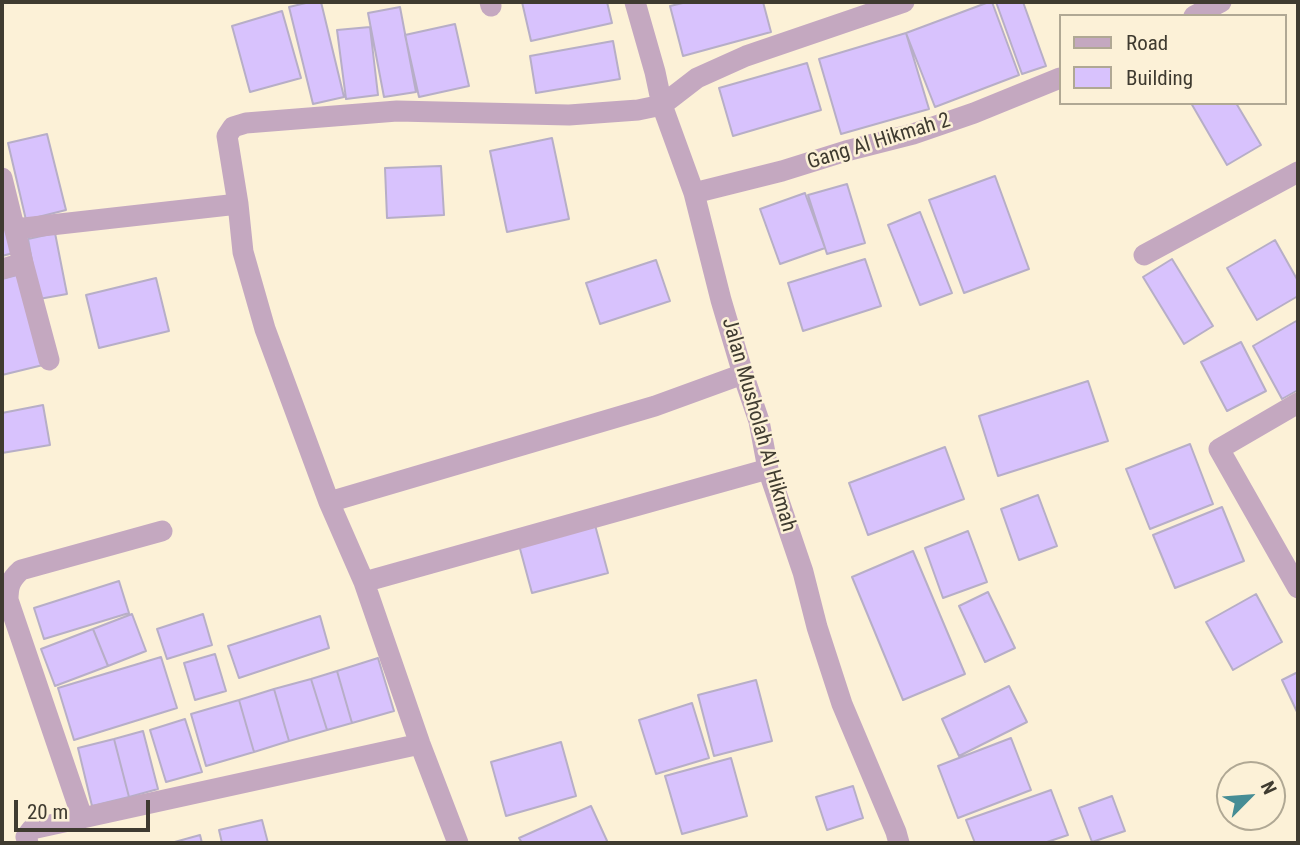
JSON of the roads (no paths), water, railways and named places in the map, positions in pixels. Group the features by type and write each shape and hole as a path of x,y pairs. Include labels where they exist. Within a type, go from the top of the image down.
{"street":[{"name":"Jalan Musholah Al Hikmah","path":"635,2 662,105 694,193 721,300 759,421 768,469 803,572 817,627 842,704 899,843"},
{"path":"458,843 420,744 364,582 329,502 265,328 243,252 227,136 233,127 246,122 420,110 569,115 638,110 662,105 697,78 746,55 904,2"},
{"path":"1198,14 1221,2"},
{"name":"Gang Al Hikmah 2","path":"694,193 913,134 1058,79"},
{"path":"1144,256 1298,172"},
{"path":"2,178 50,360"},
{"path":"15,229 238,204"},
{"path":"2,269 23,263"},
{"path":"329,502 656,406 743,374"},
{"path":"1298,403 1219,449 1298,588"},
{"path":"364,582 768,469"},
{"path":"82,817 8,600 8,588 11,579 21,570 162,531"},
{"path":"28,843 26,836 32,829 420,744"}]}
